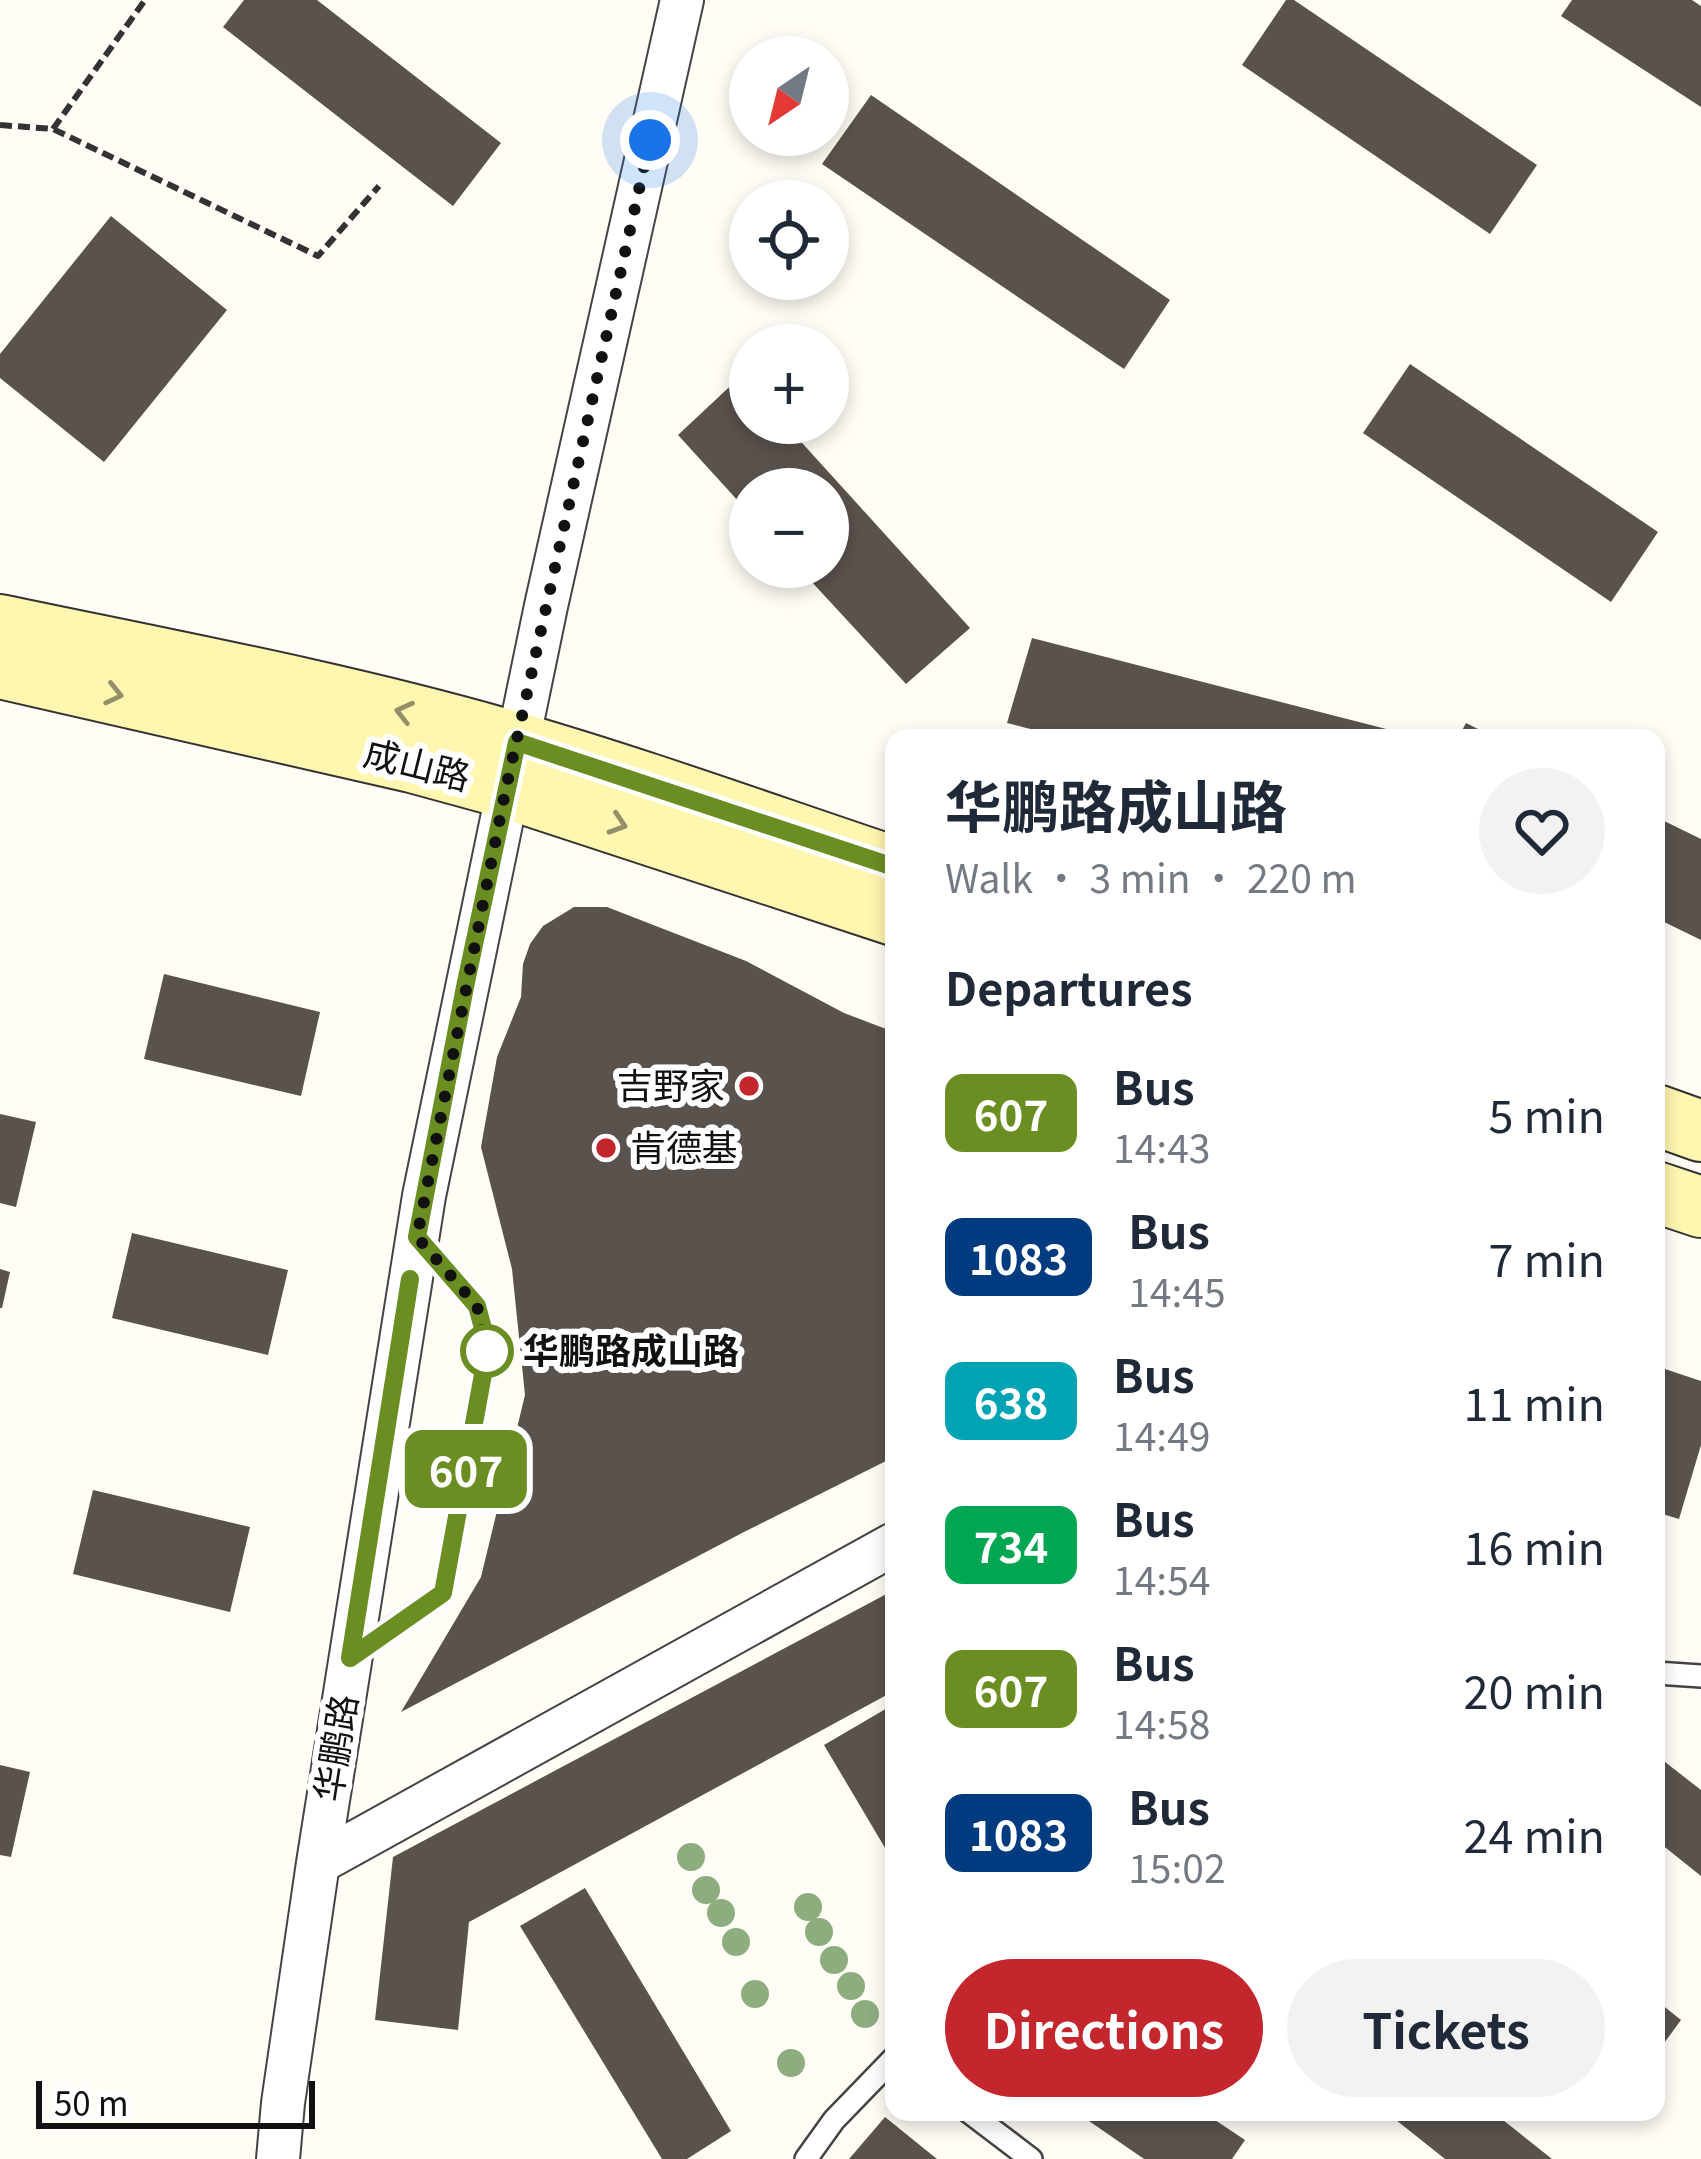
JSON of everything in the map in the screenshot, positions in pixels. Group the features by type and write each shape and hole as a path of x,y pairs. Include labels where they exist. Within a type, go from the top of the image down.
{"main road":[{"name":"成山路","path":"0,626 327,694 885,911"},
{"name":"成山路","path":"0,668 412,762 512,765 885,866"},
{"path":"1665,1118 1701,1131"},
{"path":"1665,1195 1701,1207"}],"street":[{"name":"华鹏路","path":"278,2159 318,1864 417,1237 512,765 682,0"},
{"path":"318,1864 885,1549"}],"lane":[{"path":"350,1658 443,1593 488,1347 477,1306 417,1237"},
{"path":"1665,1674 1701,1676"},
{"path":"806,2159 834,2120 885,2067"},
{"path":"981,2121 1031,2159"}],"path":[{"path":"53,129 145,0"},
{"path":"0,125 53,129 318,256 379,186"}],"building":[{"path":"244,0 317,0 501,143 453,206 223,27"},
{"path":"1286,0 1294,0 1537,165 1490,234 1242,65"},
{"path":"1572,0 1692,0 1701,6 1701,107 1561,16"},
{"path":"871,95 1170,300 1124,369 822,164 828,156 849,156 849,126"},
{"path":"111,216 227,310 104,462 0,378 0,354"},
{"path":"1410,364 1658,532 1611,602 1363,433"},
{"path":"729,387 729,444 803,444 825,468 729,468 729,491 678,435"},
{"path":"849,495 970,628 906,684 817,588 849,588"},
{"path":"1032,638 1386,729 1030,729 1007,723"},
{"path":"1665,821 1701,839 1701,940 1665,922"},
{"path":"574,907 607,907 746,961 844,1013 885,1029 885,1462 401,1712 481,1577 525,1395 512,1269 481,1147 497,1057 521,997 523,964 543,926"},
{"path":"164,974 320,1012 301,1096 144,1059"},
{"path":"0,1114 36,1122 16,1207 0,1203"},
{"path":"132,1233 288,1270 268,1355 112,1318"},
{"path":"0,1269 10,1272 2,1308 0,1308"},
{"path":"1665,1369 1701,1381 1701,1445 1679,1519 1665,1515"},
{"path":"93,1490 250,1527 230,1612 73,1574"},
{"path":"885,1595 885,1696 469,1922 458,2030 375,2020 393,1857"},
{"path":"885,1709 885,1848 824,1745"},
{"path":"1665,1762 1701,1790 1701,1876 1665,1847"},
{"path":"0,1765 30,1772 11,1857 0,1855"},
{"path":"585,1888 731,2131 687,2159 662,2159 520,1926"},
{"path":"1665,2007 1681,2020 1665,2042"},
{"path":"885,2117 937,2159 849,2159"},
{"path":"1089,2121 1216,2121 1245,2140 1232,2159 1144,2159"},
{"path":"1397,2121 1504,2121 1552,2159 1445,2159"}],"bus line":[{"name":"607","path":"410,1279 350,1658 443,1593 488,1347 477,1306 417,1237 517,742 885,864"}],"place":[{"name":"吉野家","path":"749,1086"},
{"name":"肯德基","path":"606,1148"},
{"name":"华鹏路成山路","path":"487,1351"}],"route":[{"path":"487,1351 477,1306 417,1237 506,788 650,140"}]}
